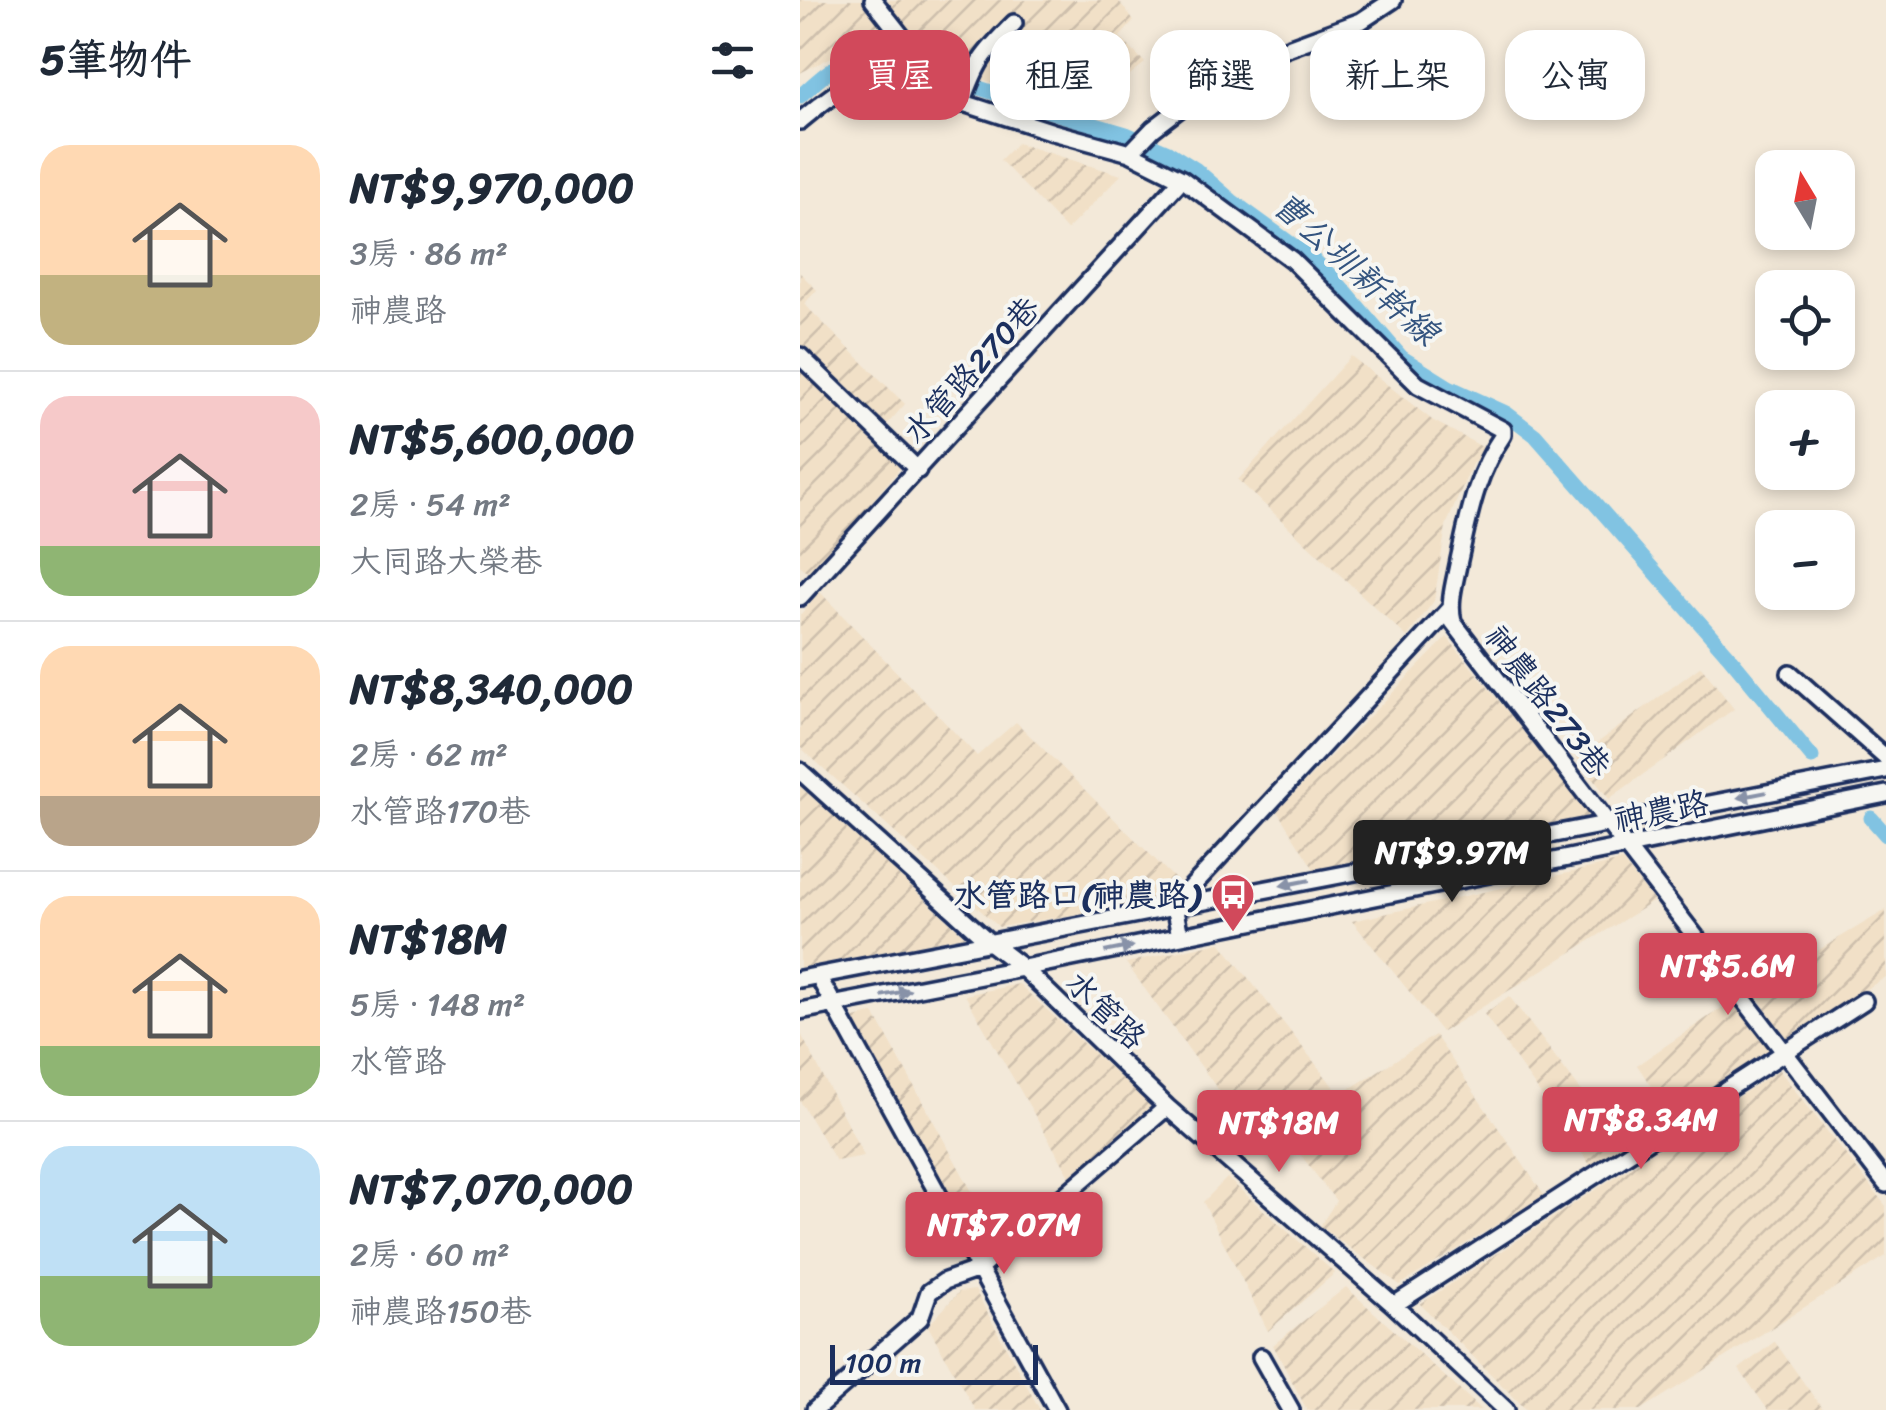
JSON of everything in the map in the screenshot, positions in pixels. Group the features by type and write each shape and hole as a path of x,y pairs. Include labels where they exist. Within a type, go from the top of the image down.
{"street":[{"path":"873,0 897,30"},
{"path":"1131,151 1196,97 1274,53 1394,0"},
{"path":"970,79 984,54 1014,24"},
{"path":"800,121 830,100"},
{"name":"神農路273巷","path":"970,101 1131,151 1182,179 1292,260 1418,385 1503,430 1469,508 1450,609 1453,622 1886,1184"},
{"name":"水管路270巷","path":"800,597 1182,179"},
{"path":"800,356 918,470"},
{"path":"1180,936 1174,906 1450,609"},
{"path":"1790,673 1886,758"},
{"name":"神農路","path":"800,979 1886,770"},
{"name":"水管路","path":"800,771 1024,968 1167,1107 1394,1305 1506,1410"},
{"name":"神農路","path":"800,1011 1886,794"},
{"path":"818,976 1057,1410"},
{"path":"1394,1305 1864,1001"},
{"path":"816,1410 920,1318 930,1292 979,1269 1167,1107"},
{"path":"1261,1356 1292,1410"}],"shaded area":[{"path":"800,0 1118,0 1134,21 1126,30 990,30 990,82 970,75 970,30 830,30 830,58 800,73"},
{"path":"1130,47 1145,63 1130,75"},
{"path":"1017,143 1121,175 1067,230 1000,160"},
{"path":"800,273 817,290 804,304 905,404 884,428 800,346"},
{"path":"1351,356 1432,420 1486,449 1472,464 1446,526 1434,601 1407,637 1238,480"},
{"path":"800,368 901,467 810,575 800,565"},
{"path":"820,592 977,756 1016,722 1178,882 1157,901 999,927 800,747 800,615"},
{"path":"1447,637 1594,818 1315,871 1277,811"},
{"path":"1701,666 1734,709 1609,799 1577,758"},
{"path":"800,786 965,936 800,968"},
{"path":"1622,861 1654,901 1442,1032 1352,921"},
{"path":"1886,910 1886,977 1784,1040 1753,989"},
{"path":"1220,942 1340,1095 1435,1035 1544,1195 1400,1285 1320,1226 1336,1201 1290,1141 1259,1146 1126,963"},
{"path":"1019,984 1152,1107 1071,1178 965,995"},
{"path":"1509,996 1624,1147 1593,1169 1484,1014"},
{"path":"1732,1001 1773,1050 1672,1118 1637,1065"},
{"path":"874,1013 998,1239 976,1248 851,1019"},
{"path":"800,1032 864,1156 836,1161 800,1101"},
{"path":"1779,1070 1886,1206 1886,1256 1641,1410 1527,1410 1420,1304"},
{"path":"1227,1178 1335,1273 1268,1331 1203,1202"},
{"path":"1346,1287 1482,1410 1307,1410 1273,1345"},
{"path":"975,1290 1040,1410 975,1410 928,1326 959,1292"},
{"path":"1775,1342 1823,1410 1768,1410 1739,1369"}],"waterway":[{"name":"曹公圳新幹線","path":"800,96 839,65 859,58 887,57 1126,134 1195,169 1316,262 1401,357 1449,387 1506,413 1535,435 1812,757"},
{"name":"曹公圳新幹線","path":"1871,818 1886,835"}],"place":[{"name":"水管路口(神農路)","path":"1233,933"}]}
